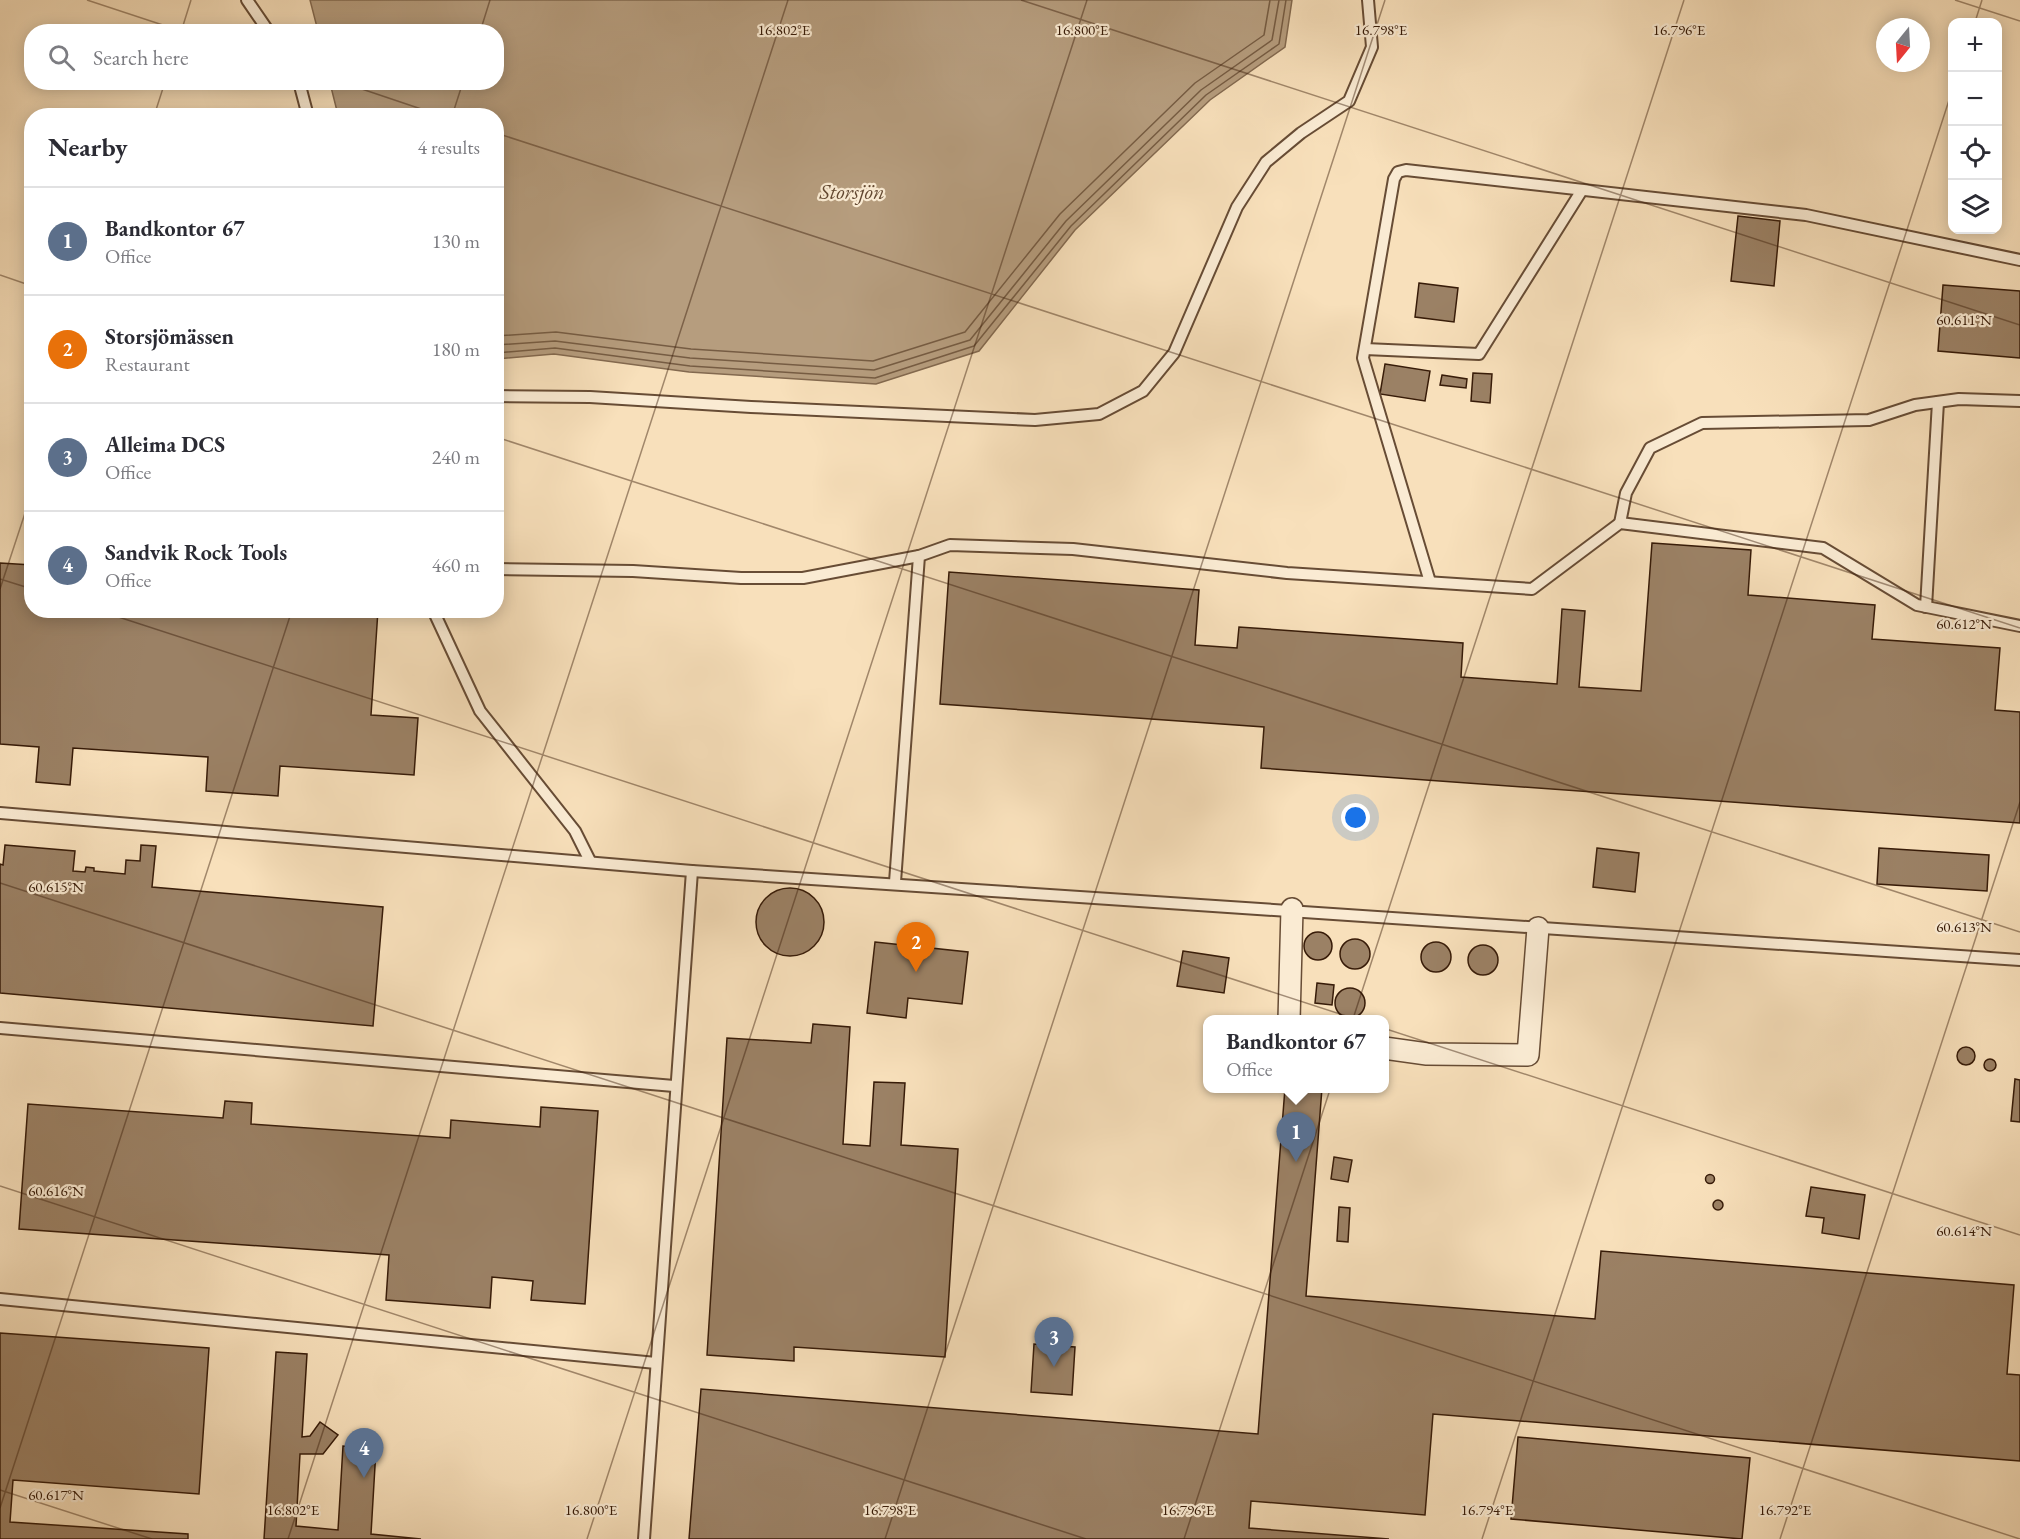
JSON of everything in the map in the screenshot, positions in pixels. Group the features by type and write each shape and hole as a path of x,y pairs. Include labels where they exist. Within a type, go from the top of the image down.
{"street":[{"path":"1289,1015 1292,909"},
{"path":"1389,1049 1427,1054 1528,1055 1538,928"}],"lane":[{"path":"247,0 264,24"},
{"path":"504,396 590,396 751,407 1035,420 1099,414 1143,391 1174,353 1237,207 1266,162 1301,133 1349,101 1372,47 1368,0"},
{"path":"301,90 306,108"},
{"path":"1430,582 1363,358 1394,179 1398,172 1406,170 1806,215 2018,257"},
{"path":"1365,349 1479,354 1582,190"},
{"path":"504,569 633,571 741,578 803,578 919,556 950,545 1073,549 1287,573 1532,589 1620,523 1626,494 1650,448 1702,423 1869,420 1915,405 1959,399 2020,401"},
{"path":"1926,607 1938,402"},
{"path":"1620,523 1822,548 1917,605 2020,626"},
{"path":"895,882 919,556"},
{"path":"437,618 480,711 575,831 590,861"},
{"path":"0,813 692,871 895,882 2020,960"},
{"path":"644,1539 674,1086 692,871"},
{"path":"0,1029 674,1086"},
{"path":"0,1299 656,1363"}],"water":[{"name":"Storsjön","path":"310,0 1292,0 1285,47 1210,100 1075,230 979,351 876,384 689,372 554,354 504,358 504,108 336,108 332,90 504,90 504,24 316,24"}],"building":[{"path":"1738,216 1780,221 1774,286 1731,281"},
{"path":"1419,283 1458,288 1454,322 1415,317"},
{"path":"1943,285 2020,291 2020,358 1938,351"},
{"path":"1385,364 1430,371 1425,401 1380,394"},
{"path":"1473,373 1492,374 1490,403 1471,401"},
{"path":"1442,375 1467,379 1466,388 1440,385"},
{"path":"1652,543 1751,550 1748,595 1875,605 1872,639 2000,648 1995,710 2020,712 2020,823 1261,768 1264,727 940,704 949,572 1199,590 1195,645 1237,648 1239,627 1463,643 1461,677 1557,684 1562,609 1585,611 1579,687 1641,691"},
{"path":"0,563 24,564 24,618 377,618 371,715 418,718 414,775 280,766 278,796 206,791 208,757 73,748 70,785 36,782 39,747 0,744"},
{"path":"5,845 75,851 73,871 85,872 86,867 94,868 94,871 125,874 126,860 140,861 141,845 156,846 152,887 383,907 373,1026 0,993 0,864 3,865"},
{"path":"1597,848 1639,853 1635,892 1593,887"},
{"path":"1879,848 1989,855 1987,891 1877,884"},
{"path":"790,888 803,890 814,898 822,909 824,922 822,935 814,946 803,954 790,956 777,954 766,946 758,935 756,922 758,909 766,898 777,890"},
{"path":"1318,932 1328,936 1332,946 1328,956 1318,960 1308,956 1304,946 1308,936"},
{"path":"1355,939 1366,943 1370,954 1366,965 1355,969 1344,965 1340,954 1344,943"},
{"path":"875,942 968,952 962,1004 908,998 906,1018 867,1013"},
{"path":"1436,942 1447,946 1451,957 1447,968 1436,972 1425,968 1421,957 1425,946"},
{"path":"1483,945 1494,949 1498,960 1494,971 1483,975 1472,971 1468,960 1472,949"},
{"path":"1183,951 1229,958 1224,993 1177,986"},
{"path":"1317,983 1334,985 1332,1005 1315,1003"},
{"path":"1344,989 1356,989 1364,997 1364,1009 1359,1015 1341,1015 1336,1009 1336,997"},
{"path":"813,1024 850,1027 843,1144 870,1146 874,1082 905,1083 901,1145 958,1149 945,1357 794,1347 794,1361 707,1355 727,1038 811,1043"},
{"path":"1966,1047 1972,1050 1975,1056 1972,1062 1966,1065 1960,1062 1957,1056 1960,1050"},
{"path":"1992,1059 1996,1065 1992,1071 1988,1071 1984,1063"},
{"path":"2015,1079 2020,1080 2020,1122 2011,1121"},
{"path":"1285,1093 1322,1093 1306,1296 1595,1319 1601,1251 2014,1285 2007,1374 2020,1375 2020,1461 1433,1414 1425,1515 1251,1501 1249,1528 1389,1539 689,1539 701,1389 1258,1434"},
{"path":"225,1101 252,1103 251,1124 450,1138 451,1120 540,1127 541,1107 598,1111 585,1304 531,1300 533,1281 492,1277 490,1308 386,1300 389,1255 19,1229 28,1104 223,1118"},
{"path":"1334,1157 1352,1160 1348,1182 1331,1179"},
{"path":"1710,1174 1715,1179 1710,1184 1705,1179"},
{"path":"1811,1187 1865,1195 1859,1239 1822,1233 1824,1218 1806,1216"},
{"path":"1718,1200 1722,1201 1722,1209 1718,1210 1714,1209 1713,1205 1714,1201"},
{"path":"1339,1207 1350,1208 1348,1242 1337,1241"},
{"path":"0,1333 209,1348 199,1494 13,1480 10,1522 188,1534 188,1539 0,1539"},
{"path":"1055,1338 1061,1339 1061,1346 1075,1347 1072,1395 1031,1392 1034,1344 1055,1346"},
{"path":"276,1352 307,1354 302,1437 310,1436 320,1422 338,1435 323,1454 300,1454 296,1526 338,1530 343,1446 376,1449 371,1534 421,1539 264,1539"},
{"path":"1518,1437 1750,1458 1742,1539 1511,1519"}],"place":[{"name":"Storsjömässen","path":"916,972"},
{"name":"Bandkontor 67","path":"1296,1162"},
{"name":"Alleima DCS","path":"1054,1367"},
{"name":"Sandvik Rock Tools","path":"364,1478"}]}
